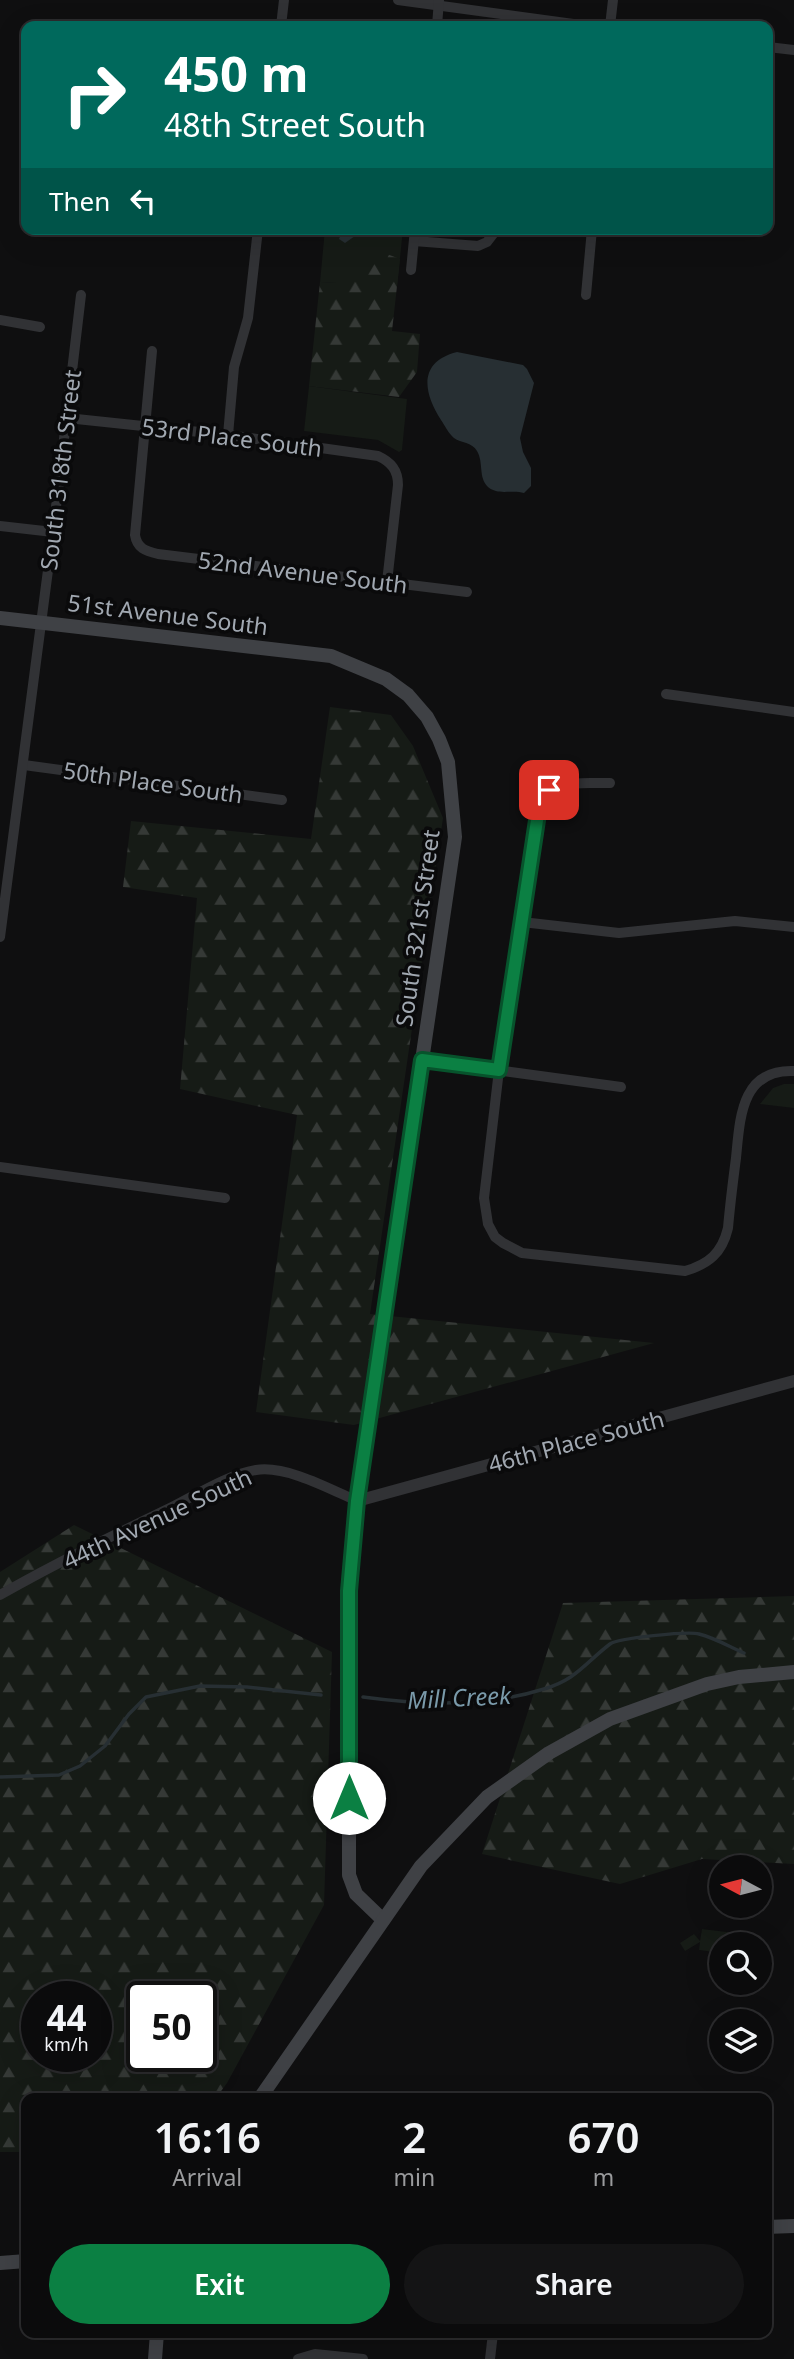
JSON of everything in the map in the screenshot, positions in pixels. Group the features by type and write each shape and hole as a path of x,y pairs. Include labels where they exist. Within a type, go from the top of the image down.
{"main road":[{"name":"51st Avenue South","path":"0,618 331,656"},
{"name":"South 321st Street","path":"331,656 386,679 408,695 426,717 448,762 455,836 357,1501 349,1591 349,1875 356,1894 383,1920"},
{"path":"263,2093 421,1866 486,1797 550,1753 610,1719 707,1684 739,1677 794,1672"},
{"path":"772,2227 794,2227"},
{"path":"0,2263 21,2261"},
{"path":"155,2359 157,2338"}],"street":[{"path":"282,21 284,0"},
{"path":"398,0 439,3 556,21"},
{"path":"611,21 613,0"},
{"path":"437,21 439,3"},
{"path":"773,48 794,50"},
{"path":"228,435 234,367 248,318 257,235"},
{"path":"411,270 414,235 478,246 487,242 492,235"},
{"path":"586,295 591,235"},
{"name":"South 318th Street","path":"0,937 54,532 81,295"},
{"path":"0,320 40,327"},
{"path":"145,426 152,351"},
{"name":"53rd Place South","path":"67,418 228,435 378,456 388,460 398,476 398,485 387,582"},
{"name":"52nd Avenue South","path":"145,426 135,534 136,543 141,547 158,554 467,592"},
{"path":"0,526 54,532"},
{"path":"666,694 794,712"},
{"name":"50th Place South","path":"24,765 282,800"},
{"path":"610,783 560,785 549,790 539,807 499,1070 484,1198 488,1224 495,1237 522,1253 685,1272 707,1262 724,1243 740,1120 746,1098 756,1083 770,1074 794,1070"},
{"path":"0,825 14,827"},
{"path":"522,922 619,933 735,921 794,927"},
{"path":"422,1060 621,1087"},
{"path":"0,1167 225,1198"},
{"name":"46th Place South","path":"357,1501 794,1381"},
{"name":"44th Avenue South","path":"0,1595 34,1575 155,1515 256,1470 277,1470 357,1501"},
{"path":"491,2359 493,2338"},
{"path":"302,2357 325,2355 363,2359"}],"green space":[{"path":"324,235 402,235 397,287 320,282"},
{"path":"379,251 400,259 392,331 420,334 417,372 399,397 309,386 320,282 340,283 363,259"},
{"path":"309,386 407,399 402,450 399,452 378,440 304,431"},
{"path":"330,707 391,715 413,746 443,818 370,1314 654,1343 354,1425 256,1412 297,1115 180,1089 197,898 123,887 131,821 311,839"},
{"path":"794,1084 794,1108 760,1104 773,1088"},
{"path":"74,1525 332,1652 324,1905 220,2093 21,2093 21,2152 0,2152 0,1572"},
{"path":"794,1596 794,1864 772,1863 772,1855 709,1855 709,1859 702,1859 620,1884 482,1854 563,1603"},
{"path":"702,1929 727,1932 709,1932 709,1951 699,1950 700,1942 685,1951 680,1943 694,1934 700,1941"}],"shaded area":[{"path":"341,235 356,235 345,243 339,239"},
{"path":"457,352 523,365 534,383 520,438 531,468 531,486 524,493 497,491 488,487 483,479 477,451 452,436 430,399 430,371 444,357"}],"waterway":[{"name":"Mill Creek","path":"363,1697 454,1703 522,1695 565,1681 610,1644 626,1639 682,1633 699,1634 744,1653"},
{"name":"Mill Creek","path":"0,1777 59,1775 80,1766 105,1746 129,1714 146,1697 200,1686 247,1687 321,1695"}],"route":[{"path":"349,1798 349,1591 357,1501 422,1060 499,1070 539,807 549,790"}]}
